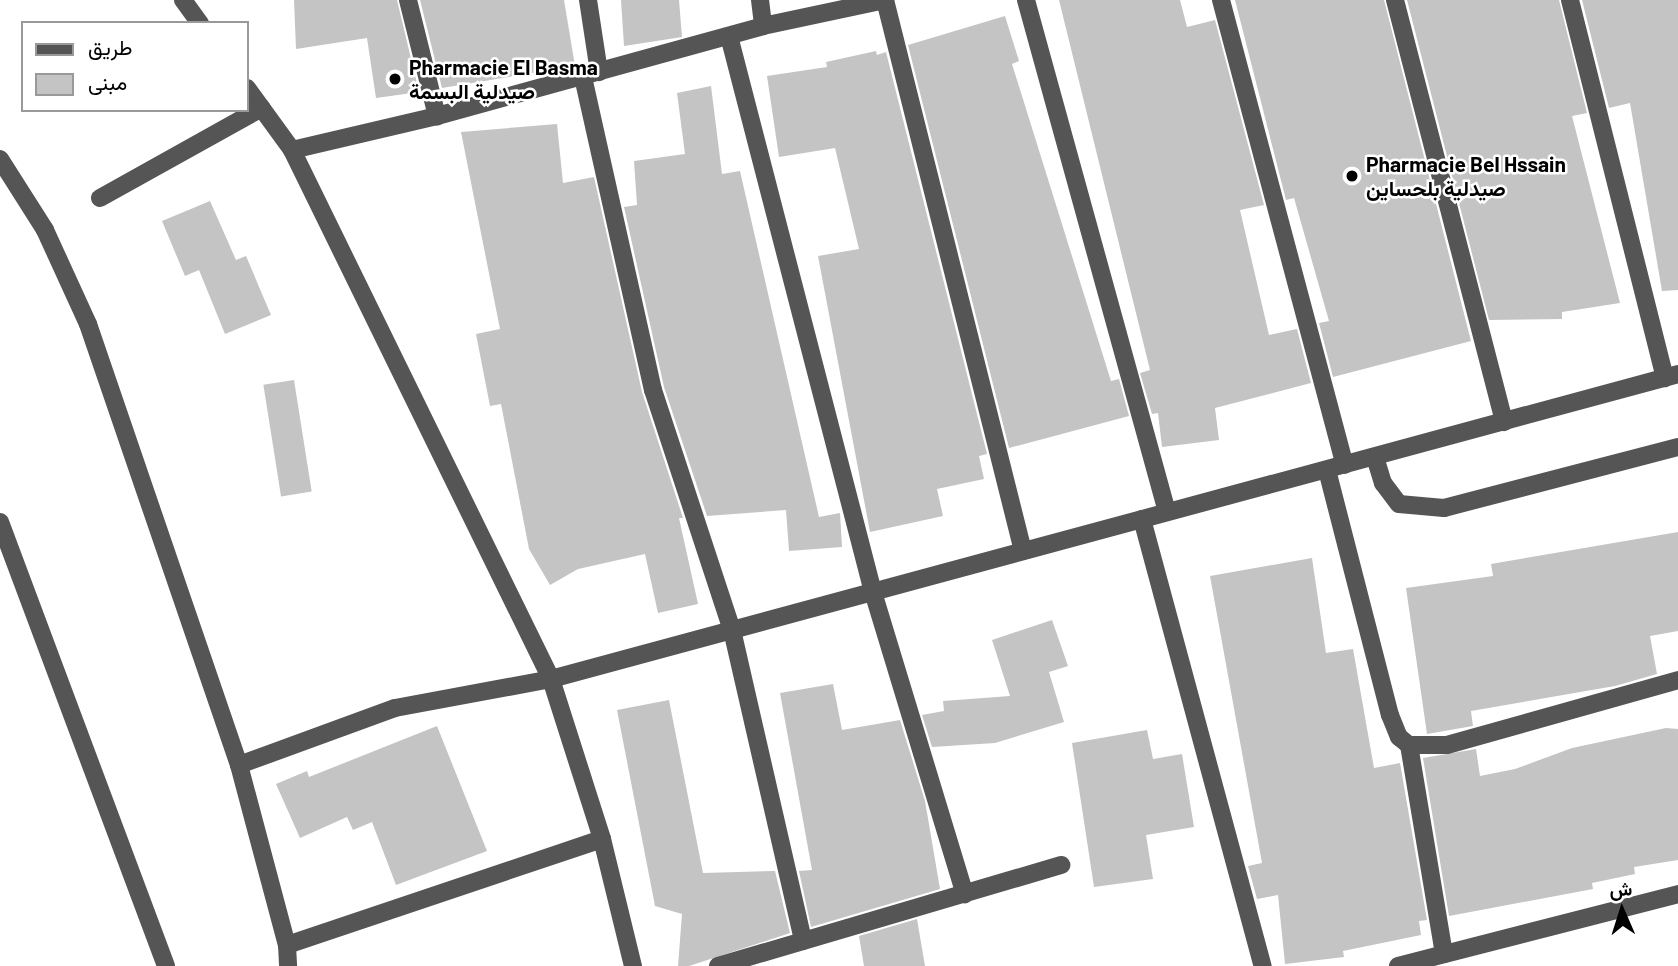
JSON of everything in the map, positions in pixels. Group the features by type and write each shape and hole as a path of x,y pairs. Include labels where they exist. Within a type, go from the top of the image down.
{"street":[{"path":"183,0 199,21"},
{"path":"408,0 437,116"},
{"path":"588,0 591,74 653,390 732,630 803,941"},
{"path":"760,0 763,26"},
{"path":"292,150 437,116 763,26 885,0 1023,551"},
{"path":"1027,0 1167,512"},
{"path":"1221,0 1345,465"},
{"path":"1395,0 1504,422"},
{"path":"239,765 395,708 551,679 1672,376 1570,0"},
{"path":"729,36 873,592 965,894"},
{"path":"248,89 292,150 551,679 602,839 633,966"},
{"path":"100,198 262,108"},
{"path":"0,159 45,230 88,324 239,765 287,944 288,966"},
{"path":"1375,457 1383,483 1399,504 1444,508 1678,447"},
{"path":"1327,470 1390,715 1399,737 1409,745 1447,745 1678,680"},
{"path":"1142,519 1263,966"},
{"path":"0,522 166,966"},
{"path":"1409,745 1444,954"},
{"path":"287,944 602,839"},
{"path":"718,966 1061,865"},
{"path":"1398,966 1678,894"}],"building":[{"name":"Pharmacie El Basma صيدلية البسمة","path":"294,0 397,0 419,92 376,98 367,38 296,49"},
{"path":"420,0 564,0 575,66 442,88"},
{"path":"621,0 679,0 682,37 624,46"},
{"path":"1059,0 1180,0 1187,27 1215,20 1264,205 1240,210 1269,335 1297,329 1311,383 1215,408 1219,440 1162,447 1158,413 1152,414 1140,373 1150,370"},
{"name":"Pharmacie Bel Hssain صيدلية بلحساين","path":"1235,0 1384,0 1471,341 1333,377 1319,323 1329,321 1294,198 1286,200"},
{"path":"1407,0 1559,0 1587,113 1572,116 1620,303 1562,312 1562,319 1489,320"},
{"path":"1582,0 1678,0 1678,290 1662,291 1630,103 1609,108"},
{"path":"1005,16 1019,61 1012,64 1111,381 1119,379 1129,416 1009,448 908,45"},
{"path":"876,51 877,55 886,52 987,454 979,456 984,479 937,489 943,516 870,532 818,256 859,249 835,148 779,157 767,76 827,67 826,62"},
{"path":"711,86 722,174 740,171 819,517 840,513 842,547 789,551 786,510 707,516 664,387 624,207 637,205 634,161 685,154 677,93"},
{"path":"557,124 563,183 594,177 642,392 683,518 679,518 698,604 658,613 645,554 578,569 550,585 529,549 501,404 490,406 476,334 500,329 461,132"},
{"path":"210,201 236,260 246,256 271,315 225,334 199,270 185,276 162,221"},
{"path":"294,380 312,492 281,496 263,385"},
{"path":"1678,532 1678,631 1650,636 1657,674 1615,686 1471,711 1473,726 1427,734 1406,588 1493,576 1491,564"},
{"path":"1312,558 1326,653 1353,649 1374,768 1400,763 1427,920 1419,921 1421,935 1343,951 1344,957 1285,964 1278,895 1257,899 1248,866 1262,863 1210,576"},
{"path":"1052,620 1068,666 1049,672 1064,722 995,743 932,747 922,715 944,711 943,701 1010,696 992,640"},
{"path":"833,684 842,730 900,720 925,801 940,889 811,927 799,871 812,870 780,693"},
{"path":"669,700 703,873 775,871 790,933 689,966 678,966 682,914 655,906 617,710"},
{"path":"437,726 487,851 396,885 372,822 353,830 347,817 300,838 276,784 307,771 309,777"},
{"path":"1666,728 1678,729 1678,860 1634,867 1635,874 1592,883 1593,889 1449,916 1423,758 1476,749 1480,776 1515,769 1572,748"},
{"path":"1147,730 1153,759 1182,754 1194,827 1146,835 1153,879 1094,887 1072,743"},
{"path":"917,919 925,966 864,966 859,936"}],"place":[{"name":"Pharmacie El Basma صيدلية البسمة","path":"395,79"},
{"name":"Pharmacie Bel Hssain صيدلية بلحساين","path":"1352,176"}]}
